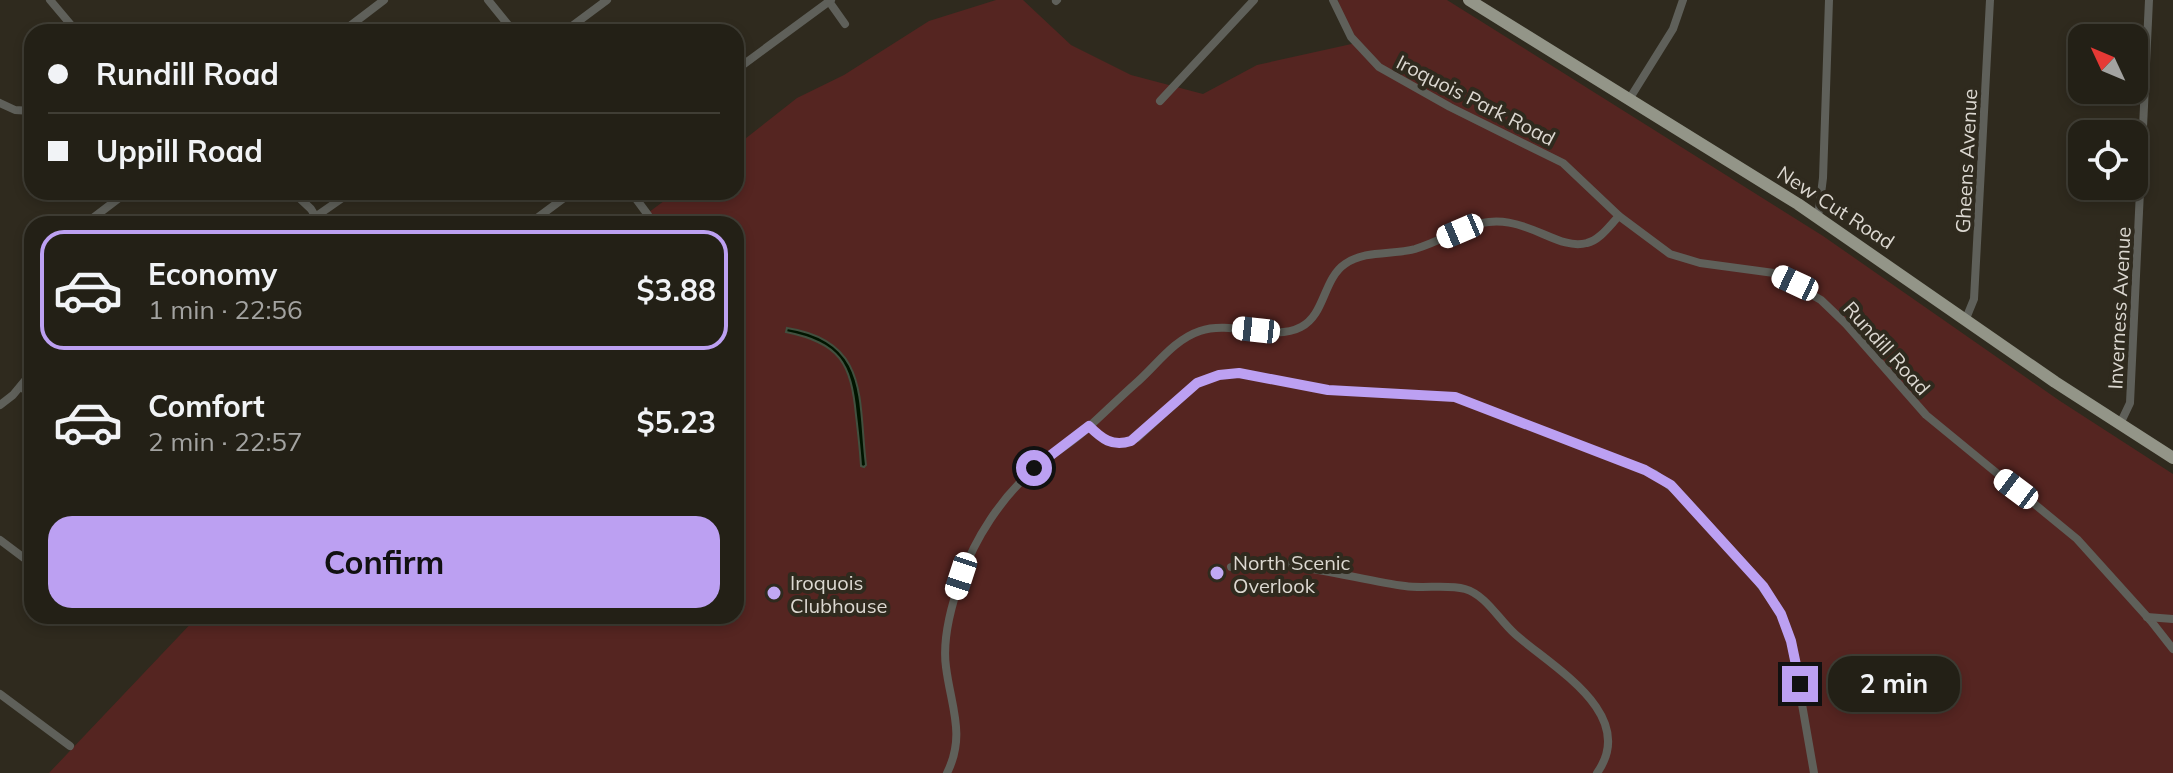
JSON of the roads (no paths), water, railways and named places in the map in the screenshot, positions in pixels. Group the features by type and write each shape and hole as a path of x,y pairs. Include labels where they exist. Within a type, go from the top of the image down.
{"main road":[{"name":"New Cut Road","path":"1469,0 1818,217 1965,321 2173,458"}],"street":[{"path":"50,0 70,24"},
{"path":"352,24 384,0"},
{"path":"488,0 508,24"},
{"path":"575,24 607,0"},
{"path":"744,64 829,0 845,24"},
{"path":"1160,101 1254,0"},
{"name":"Iroquois Park Road","path":"1333,0 1351,37 1379,67 1450,107 1563,163 1619,216"},
{"path":"1630,98 1673,29 1683,0"},
{"path":"1818,217 1823,178 1829,0"},
{"name":"Gheens Avenue","path":"1965,321 1974,299 1990,0"},
{"name":"Inverness Avenue","path":"2120,424 2130,403 2149,0"},
{"path":"0,103 24,111"},
{"path":"96,216 116,200"},
{"path":"300,200 314,216"},
{"path":"323,216 342,200"},
{"path":"540,216 561,200"},
{"path":"637,200 648,215"},
{"path":"947,773 955,753 957,733 945,664 947,634 961,576 974,546 991,517 1022,479 1089,426 1172,348 1198,332 1228,327 1284,332 1301,327 1312,317 1334,273 1353,259 1418,248 1489,221 1510,221 1570,242 1587,243 1597,239 1619,216"},
{"name":"Rundill Road","path":"1619,216 1649,240 1679,257 1774,273 1821,300 1926,415 2077,539 2173,649"},
{"path":"1089,426 1109,443 1131,441 1197,383 1219,375 1239,373 1328,390 1455,397 1655,474 1671,485 1752,573 1781,614 1791,641 1814,773"},
{"path":"0,405 24,383"},
{"path":"0,540 24,558"},
{"path":"1231,567 1263,562 1407,586 1465,589 1477,595 1512,631 1578,686 1600,712 1610,743 1608,754 1597,773"},
{"path":"2147,617 2173,619"},
{"path":"0,694 70,746"}],"place":[{"name":"North Scenic Overlook","path":"1217,573"},
{"name":"Iroquois Clubhouse","path":"774,593"}]}
